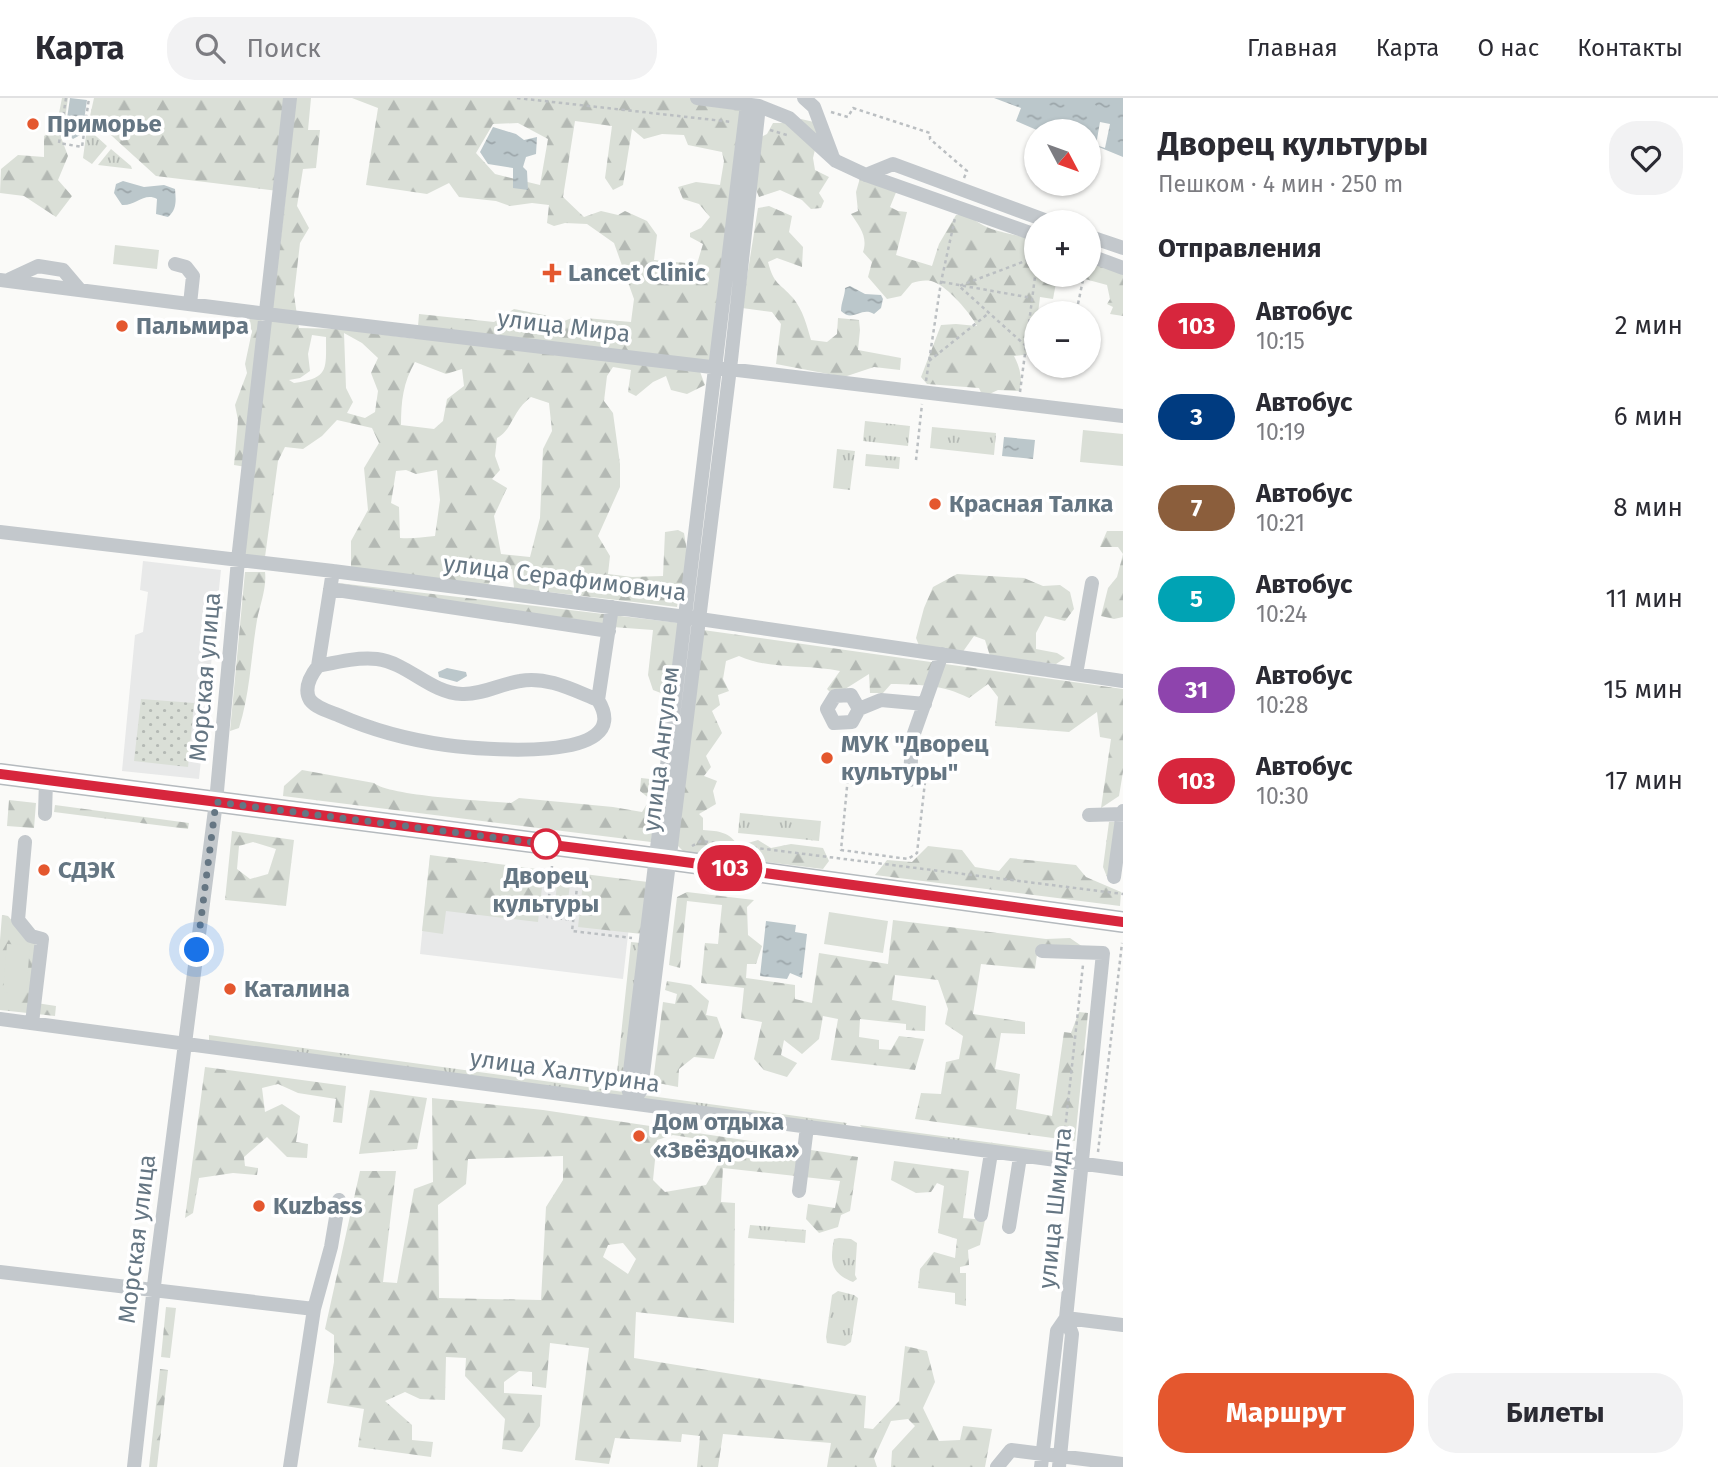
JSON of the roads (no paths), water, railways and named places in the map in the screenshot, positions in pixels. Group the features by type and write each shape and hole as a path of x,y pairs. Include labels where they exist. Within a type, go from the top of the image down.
{"main road":[{"path":"0,774 663,859 1123,922"}],"street":[{"name":"Морская улица","path":"134,1467 216,802 238,560 290,98"},
{"path":"697,98 753,105 789,118 834,159 866,175 1024,230"},
{"path":"809,103 834,159"},
{"name":"улица Ангулем","path":"723,368 745,124 753,105"},
{"name":"улица Ангулем","path":"632,1103 640,1090 663,859 753,105"},
{"path":"866,175 892,164 1024,212"},
{"path":"1101,240 1123,247"},
{"path":"1101,260 1123,268"},
{"path":"175,264 186,267 193,276 190,304"},
{"name":"улица Мира","path":"3,280 1123,416"},
{"name":"улица Серафимовича","path":"0,532 612,607 1123,681"},
{"path":"333,571 318,666 310,676 307,689 310,700 321,708 357,724 447,745 538,749 585,742 598,735 606,723 598,700 612,607"},
{"path":"1076,674 1092,583"},
{"path":"330,589 608,631"},
{"path":"917,781 912,739 942,654"},
{"path":"318,666 349,660 378,659 400,667 436,688 461,694 485,691 520,681 545,680 598,700"},
{"path":"859,709 881,700 925,704"},
{"path":"45,814 46,780"},
{"path":"1089,815 1123,813 1114,877"},
{"path":"25,842 18,920 31,936 42,939 32,1023"},
{"name":"улица Ангулем","path":"632,1103 628,1088 645,940 663,859"},
{"name":"улица Шмидта","path":"1042,951 1103,953 1066,1318 1072,1334 1060,1461"},
{"name":"улица Халтурина","path":"0,1019 1083,1166 1123,1169"},
{"path":"799,1191 807,1127"},
{"path":"981,1216 992,1153"},
{"path":"1009,1227 1020,1157"},
{"path":"290,1467 314,1309 331,1247 339,1200"},
{"path":"0,1272 314,1309"},
{"path":"1042,1460 1057,1331 1066,1318 1123,1325"},
{"path":"997,1467 1011,1450 1042,1460 1123,1464"}],"water":[{"path":"70,98 87,100 82,134 73,139 65,132"},
{"path":"994,98 1123,98 1123,157 1101,148 1101,119 1024,119 1024,124 1016,121 1021,108"},
{"path":"493,127 516,134 524,140 537,137 536,154 526,157 523,167 527,171 528,190 513,188 513,168 488,164 480,152"},
{"path":"123,181 144,187 164,185 175,189 173,211 168,217 156,214 157,199 152,197 122,205 114,193 116,184"},
{"path":"850,286 865,294 881,295 881,308 874,314 845,314 841,311 845,288"},
{"path":"1004,437 1035,440 1033,459 1002,456"},
{"path":"447,668 466,672 467,676 457,682 439,677 438,672"},
{"path":"766,921 796,925 795,932 807,934 802,978 790,973 787,979 760,976"}],"place":[{"name":"Приморье","path":"33,124"},
{"name":"Lancet Clinic","path":"552,273"},
{"name":"Пальмира","path":"122,326"},
{"name":"Красная Талка","path":"935,504"},
{"name":"МУК \"Дворец культуры\"","path":"827,758"},
{"name":"Дворец культуры","path":"546,844"},
{"name":"СДЭК","path":"44,870"},
{"name":"Каталина","path":"230,989"},
{"name":"Дом отдыха «Звёздочка»","path":"639,1136"},
{"name":"Kuzbass","path":"259,1206"}]}
